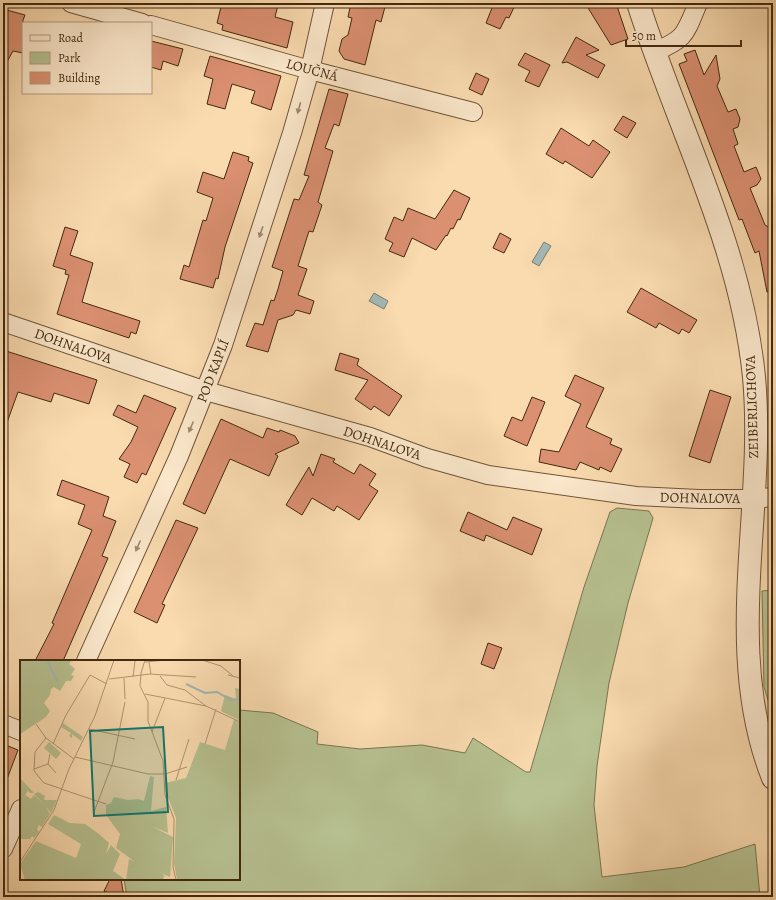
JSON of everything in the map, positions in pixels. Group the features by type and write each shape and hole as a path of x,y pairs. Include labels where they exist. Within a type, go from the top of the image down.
{"street":[{"path":"71,3 138,22"},
{"name":"POD KAPLÍ","path":"86,660 206,391 268,210 310,70 325,3"},
{"name":"ZEIBERLICHOVA","path":"638,3 654,52 718,220 737,285 753,370 756,442 763,498 748,614 749,670 755,716 767,762 773,778"},
{"path":"654,52 676,43 686,31 698,3"},
{"name":"LOUČNÁ","path":"152,25 310,70 473,112"},
{"name":"DOHNALOVA","path":"3,322 206,391 370,437 427,458 488,475 636,496 699,499 763,498"},
{"path":"3,724 20,731"},
{"path":"3,849 20,811"}],"green space":[{"path":"617,508 649,511 653,518 628,603 609,683 597,766 594,805 602,877 684,867 755,844 760,897 127,897 124,880 240,880 240,710 273,713 318,732 317,744 360,749 422,745 465,753 473,738 526,772 530,772 584,587 610,512"},
{"path":"773,590 773,717 764,687 762,591"}],"water":[{"path":"544,242 551,246 539,266 532,262"},
{"path":"374,293 388,301 384,309 369,301"}],"building":[{"path":"222,3 269,3 278,5 275,17 293,22 287,48 222,30 223,25 217,23"},
{"path":"351,3 386,3 381,22 376,20 365,65 344,59 339,51 342,39 348,35 352,18 348,17"},
{"path":"494,3 516,3 509,18 506,17 500,29 486,23"},
{"path":"585,3 616,3 628,39 611,45"},
{"path":"3,9 25,15 22,22 22,53 13,51 3,69"},
{"path":"576,37 599,50 586,55 605,65 598,78 567,62 562,63"},
{"path":"152,41 183,49 178,66 163,61 161,70 152,67"},
{"path":"695,50 704,75 716,55 720,79 717,86 728,112 736,109 740,119 738,127 733,129 738,144 734,146 744,172 756,167 761,179 757,185 750,188 765,225 773,230 773,292 767,292 759,251 755,253 742,219 739,220 679,64 687,61 684,54"},
{"path":"525,53 550,65 539,87 525,81 530,71 518,65"},
{"path":"210,56 281,76 271,110 251,103 255,91 232,84 225,109 207,104 213,79 204,76"},
{"path":"476,73 489,79 482,95 469,89"},
{"path":"329,89 348,94 339,126 334,124 325,148 333,151 318,202 322,205 313,232 309,231 298,266 307,269 298,295 314,301 310,314 296,310 293,315 278,320 268,352 246,346 255,323 263,325 271,300 274,301 278,289 283,271 272,267 294,199 299,200 309,176 304,175"},
{"path":"623,116 636,123 627,138 614,130"},
{"path":"561,128 589,146 593,140 610,152 592,178 565,161 563,164 546,154"},
{"path":"233,152 249,157 248,161 253,163 225,247 218,279 216,278 213,288 180,279 184,265 189,267 203,220 206,221 213,198 197,192 203,172 224,179"},
{"path":"454,190 470,198 460,220 458,219 453,229 451,228 447,236 446,235 436,250 412,238 404,257 389,251 393,243 385,239 394,217 403,221 408,208 435,219"},
{"path":"65,227 78,231 70,255 93,263 82,302 140,321 136,334 131,332 129,338 57,314 69,275 65,274 66,270 53,266"},
{"path":"500,233 511,239 504,253 493,248"},
{"path":"641,288 697,320 689,333 682,329 679,334 659,323 656,328 627,312"},
{"path":"3,350 97,380 89,404 54,393 51,402 18,392 5,428 3,428"},
{"path":"340,353 359,359 357,365 402,396 389,416 374,406 371,410 355,399 368,380 335,370"},
{"path":"575,375 604,388 586,427 612,439 610,444 622,449 611,472 600,467 599,470 580,462 576,470 539,462 541,449 559,452 581,404 565,396"},
{"path":"710,390 731,397 710,463 689,456"},
{"path":"144,395 176,408 146,475 142,473 137,483 124,477 130,464 119,459 131,442 138,427 113,415 118,405 136,413"},
{"path":"532,397 545,402 527,446 504,436 512,417 522,421"},
{"path":"221,419 263,438 267,428 279,432 280,430 295,436 299,443 275,454 278,456 269,476 230,459 205,514 183,504"},
{"path":"321,454 335,459 333,462 354,474 360,464 376,474 369,485 378,491 359,520 337,506 334,511 312,498 302,515 286,505 309,467 313,476"},
{"path":"62,480 109,497 103,516 116,521 102,556 108,558 63,660 36,660 54,624 52,623 92,530 78,524 85,505 57,495"},
{"path":"468,512 507,530 513,517 542,529 532,555 486,535 484,541 460,531"},
{"path":"176,520 198,528 162,604 165,605 157,623 134,612"},
{"path":"488,643 502,648 494,669 481,664"},
{"path":"3,744 18,750 4,787 3,787"},
{"path":"110,880 121,880 124,897 118,897 104,891"}]}
